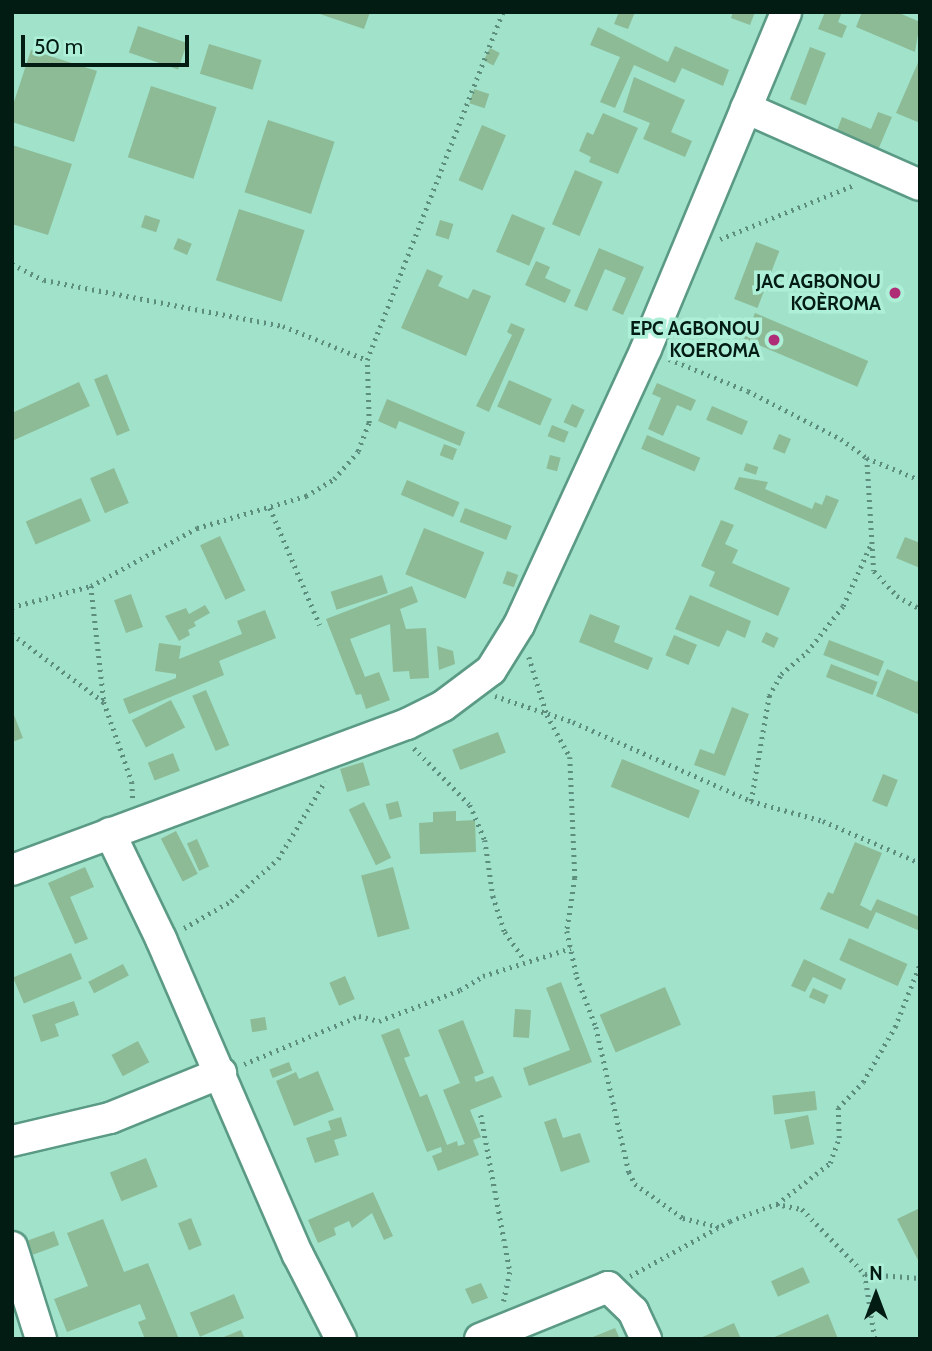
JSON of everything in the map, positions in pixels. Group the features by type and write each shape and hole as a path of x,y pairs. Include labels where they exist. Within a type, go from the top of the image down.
{"street":[{"path":"12,870 324,758 394,730 474,687 491,670 519,625 646,349 786,12"},
{"path":"746,108 920,186"},
{"path":"121,829 161,940 298,1255 341,1339"},
{"path":"12,1142 110,1118 221,1073"},
{"path":"12,1247 30,1333"},
{"path":"483,1338 608,1287 633,1311 646,1339"}],"path":[{"path":"12,607 91,586 197,528 306,496 334,479 358,451 369,424 367,360 503,12"},
{"path":"686,252 888,171"},
{"path":"12,264 44,281 283,326 367,360"},
{"path":"646,349 748,391 841,439 867,458 920,480"},
{"path":"867,458 874,570 897,596 920,609"},
{"path":"272,507 320,625"},
{"path":"751,801 769,696 781,674 807,652 843,607 872,544"},
{"path":"91,586 104,702 132,782 121,829"},
{"path":"519,625 547,715 570,757 575,878 567,931 596,1027 629,1172 635,1184 683,1218 719,1227"},
{"path":"12,634 104,702"},
{"path":"474,687 573,722 751,801 823,821 920,863"},
{"path":"394,730 470,805 485,840 493,896 505,932 525,961"},
{"path":"161,940 231,901 278,859 325,782 324,758"},
{"path":"221,1073 359,1016 379,1021 525,961 571,948"},
{"path":"608,1287 719,1227 776,1204 830,1163 839,1138 838,1108 863,1082 895,1027 920,964"},
{"path":"481,1115 510,1272 503,1306 483,1338"},
{"path":"776,1204 802,1209 865,1274 875,1339"},
{"path":"865,1274 920,1278"}],"building":[{"path":"314,12 370,12 364,29"},
{"path":"619,12 635,12 628,29 614,24"},
{"path":"733,12 755,12 750,25 731,18"},
{"path":"825,12 842,12 838,22 847,26 842,38 818,29"},
{"path":"862,12 897,12 920,22 915,52 856,27"},
{"path":"138,26 187,43 178,69 129,52"},
{"path":"598,27 668,62 675,46 729,70 723,86 682,68 675,83 634,65 615,108 600,102 620,57 590,45"},
{"path":"209,44 262,60 253,90 200,74"},
{"path":"810,47 826,53 806,105 790,99"},
{"path":"490,48 500,53 493,65 484,60"},
{"path":"31,50 97,71 74,142 12,122 12,108"},
{"path":"920,58 920,123 896,113"},
{"path":"634,77 685,100 671,132 692,141 685,157 643,139 650,123 623,112"},
{"path":"151,86 217,107 193,179 128,157"},
{"path":"474,89 489,94 485,108 469,103"},
{"path":"878,112 892,117 878,150 836,133 842,117 871,129"},
{"path":"603,113 638,128 618,174 589,162 591,157 579,151 587,132 593,135"},
{"path":"268,120 335,142 311,214 245,192"},
{"path":"482,125 506,135 482,190 459,180"},
{"path":"12,145 72,164 48,235 12,224"},
{"path":"575,170 603,182 580,236 552,224"},
{"path":"239,209 305,230 281,302 216,280"},
{"path":"512,214 545,228 529,266 496,252"},
{"path":"145,215 160,220 156,232 141,227"},
{"path":"440,220 453,224 449,239 435,235"},
{"path":"178,238 192,244 187,255 173,249"},
{"path":"756,242 779,251 757,308 734,299"},
{"path":"599,248 644,267 623,315 612,310 626,278 605,269 587,311 574,306"},
{"path":"536,261 550,267 545,278 571,290 565,303 525,285"},
{"path":"427,269 443,276 438,286 468,299 473,289 491,296 466,356 401,328"},
{"path":"755,313 868,361 857,387 744,339"},
{"path":"511,323 525,329 489,412 476,406 512,335 507,332"},
{"path":"107,374 130,431 117,436 94,379"},
{"path":"509,380 552,399 540,426 497,406"},
{"path":"79,382 90,406 12,441 12,413"},
{"path":"657,383 696,400 691,411 677,405 663,436 648,429 661,398 652,394"},
{"path":"387,399 465,432 460,446 399,421 396,429 378,421"},
{"path":"572,404 585,410 576,428 564,422"},
{"path":"712,406 748,421 742,435 706,420"},
{"path":"552,425 569,432 564,443 548,436"},
{"path":"779,434 791,439 785,454 773,449"},
{"path":"647,435 700,458 695,471 641,449"},
{"path":"444,444 457,449 453,460 440,455"},
{"path":"550,455 561,458 557,471 546,469"},
{"path":"746,463 758,467 756,475 744,471"},
{"path":"114,468 129,503 105,513 90,478"},
{"path":"739,477 768,482 765,489 812,509 815,502 822,505 826,495 839,500 826,529 734,489"},
{"path":"407,480 459,502 453,517 401,495"},
{"path":"81,498 91,521 36,544 26,521"},
{"path":"465,508 512,526 506,540 460,522"},
{"path":"721,520 734,525 725,544 738,550 732,563 790,588 778,616 709,586 715,572 701,566"},
{"path":"424,528 484,552 466,599 405,574"},
{"path":"220,536 245,590 225,600 200,545"},
{"path":"905,537 920,543 920,568 896,558"},
{"path":"507,571 518,575 514,587 503,583"},
{"path":"382,575 388,593 337,610 331,592"},
{"path":"412,586 418,602 400,609 406,629 426,628 429,678 410,679 409,671 393,672 390,624 350,639 365,677 379,672 390,700 366,709 361,694 356,695 326,619"},
{"path":"131,594 143,627 126,633 114,600"},
{"path":"690,595 751,621 745,638 727,630 719,647 675,629"},
{"path":"205,605 210,613 194,622 196,626 188,630 190,635 179,641 165,616 186,608 189,614"},
{"path":"265,610 276,638 219,661 224,675 129,714 123,699 176,678 176,674 155,671 159,643 181,646 179,659 242,634 237,621"},
{"path":"590,614 620,626 614,642 653,658 648,670 579,642"},
{"path":"766,632 779,638 774,648 761,642"},
{"path":"674,635 697,645 688,665 665,655"},
{"path":"829,640 884,661 878,676 823,655"},
{"path":"437,646 453,651 455,664 439,670"},
{"path":"831,664 878,682 873,695 826,677"},
{"path":"887,669 917,682 920,675 920,715 876,696"},
{"path":"206,690 229,745 216,751 192,696"},
{"path":"171,700 185,728 146,748 132,720"},
{"path":"732,707 749,714 725,776 694,765 700,749 714,754"},
{"path":"12,710 23,738 12,742"},
{"path":"498,732 506,753 460,770 452,750"},
{"path":"173,753 180,771 155,780 148,763"},
{"path":"622,759 700,790 689,818 611,787"},
{"path":"363,762 370,785 347,792 340,769"},
{"path":"883,774 898,780 887,807 872,801"},
{"path":"398,801 402,816 390,820 385,804"},
{"path":"364,802 391,858 376,865 349,809"},
{"path":"456,811 456,821 475,820 476,852 420,854 419,823 433,822 433,812"},
{"path":"176,831 198,874 183,881 161,839"},
{"path":"197,839 209,866 199,871 187,843"},
{"path":"855,842 882,853 860,905 871,911 877,899 920,917 920,931 876,912 868,929 820,909 828,892 833,894"},
{"path":"85,867 94,887 70,897 88,939 75,944 48,883"},
{"path":"393,867 410,929 378,937 361,876"},
{"path":"849,938 907,964 898,986 839,960"},
{"path":"71,953 82,979 24,1003 13,978"},
{"path":"804,959 846,979 841,990 813,977 805,992 791,986"},
{"path":"123,964 129,976 94,993 88,982"},
{"path":"345,976 355,999 339,1006 329,983"},
{"path":"561,982 592,1062 529,1086 523,1068 570,1050 546,988"},
{"path":"665,987 681,1025 616,1052 600,1015"},
{"path":"813,988 829,995 824,1004 809,997"},
{"path":"74,1001 79,1015 55,1024 59,1036 41,1042 32,1015"},
{"path":"515,1009 531,1010 529,1038 513,1037"},
{"path":"265,1017 267,1030 252,1032 250,1019"},
{"path":"463,1020 484,1073 474,1077 476,1082 493,1076 502,1097 470,1110 481,1137 473,1140 479,1155 438,1171 432,1156 442,1152 441,1147 427,1152 381,1035 399,1028 410,1056 404,1058 420,1097 427,1094 447,1145 457,1141 458,1146 465,1144 443,1090 460,1083 438,1030"},
{"path":"138,1041 149,1062 123,1076 112,1055"},
{"path":"289,1062 292,1070 273,1078 269,1070"},
{"path":"318,1071 334,1110 294,1126 276,1081 296,1072 299,1079"},
{"path":"815,1091 817,1110 774,1114 772,1095"},
{"path":"808,1115 814,1144 791,1149 785,1120"},
{"path":"341,1117 347,1136 334,1140 339,1155 315,1163 306,1138 331,1130 328,1121"},
{"path":"556,1118 563,1138 580,1133 590,1162 561,1172 544,1122"},
{"path":"146,1158 158,1187 121,1201 110,1173"},
{"path":"373,1192 393,1236 384,1240 372,1213 352,1228 349,1221 334,1228 336,1235 318,1243 308,1220"},
{"path":"920,1208 920,1264 897,1219"},
{"path":"191,1218 202,1245 189,1250 178,1223"},
{"path":"103,1219 124,1272 148,1263 179,1339 145,1339 138,1322 146,1319 140,1304 67,1332 54,1299 88,1286 67,1233"},
{"path":"54,1231 59,1245 33,1255 28,1241"},
{"path":"803,1267 810,1283 778,1297 771,1281"},
{"path":"481,1283 488,1298 472,1304 465,1289"},
{"path":"234,1294 244,1318 200,1337 190,1313"},
{"path":"828,1314 838,1339 770,1339"},
{"path":"734,1323 741,1339 698,1339"},
{"path":"615,1328 620,1339 588,1339"},
{"path":"241,1330 245,1339 219,1339"}],"place":[{"name":"JAC AGBONOU KOÈROMA","path":"895,293"},
{"name":"EPC AGBONOU KOEROMA","path":"774,340"}]}
